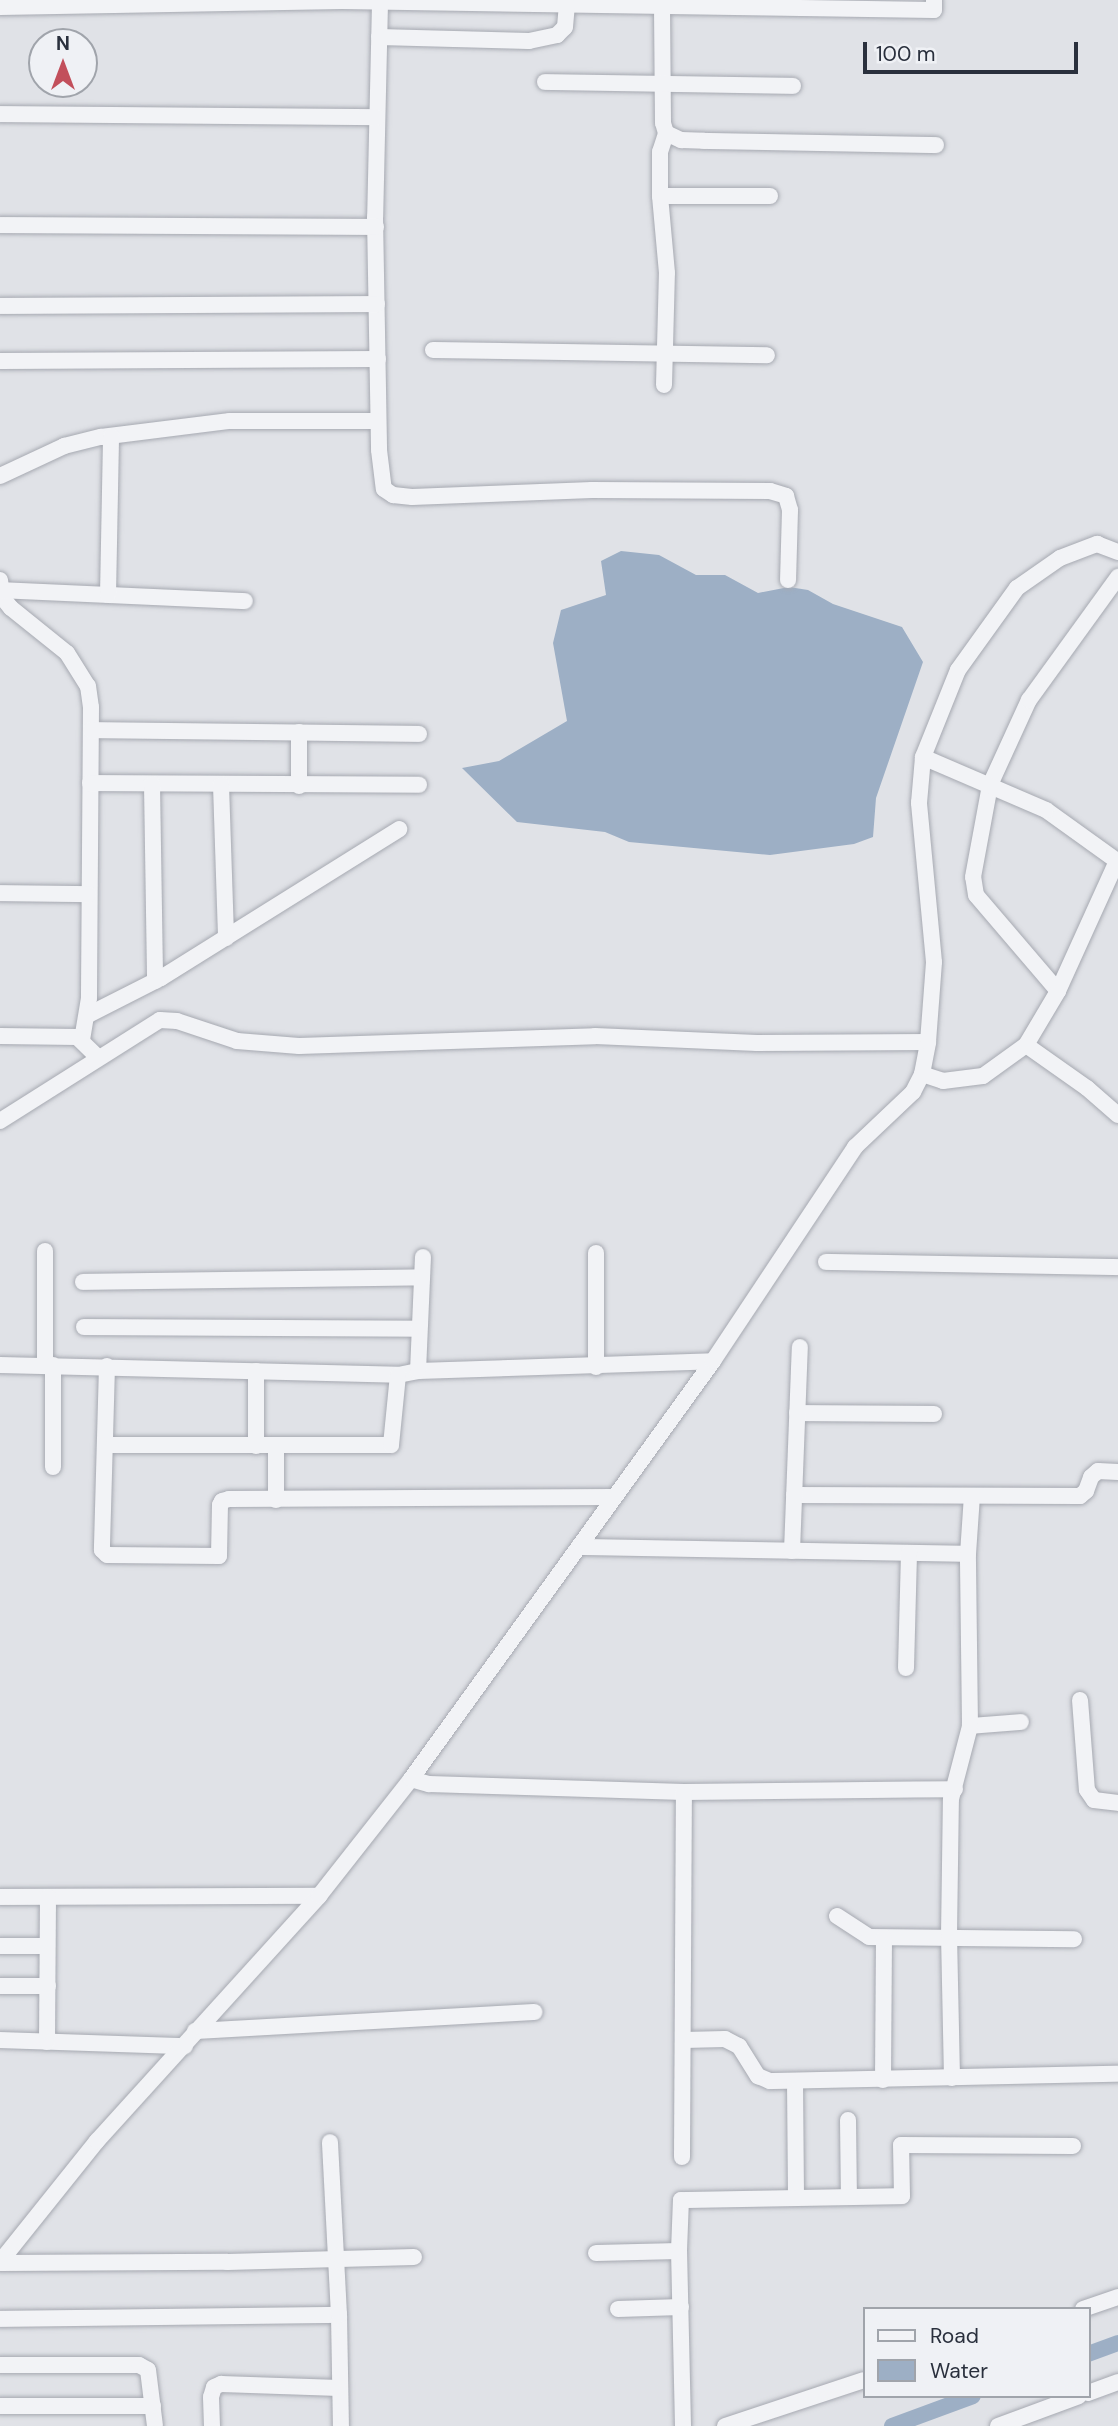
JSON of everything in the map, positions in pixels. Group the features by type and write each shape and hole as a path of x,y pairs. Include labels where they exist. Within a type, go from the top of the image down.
{"street":[{"path":"0,7 24,4 203,2 670,4 934,10 934,0"},
{"path":"380,3 376,227 377,359 380,478 384,489 393,495 412,498 619,490 770,491 786,496 790,510 788,580"},
{"path":"379,37 529,41 557,35 565,27 567,4"},
{"path":"664,385 667,273 660,196 660,152 666,133 663,123 663,84 670,4"},
{"path":"545,82 793,86"},
{"path":"0,114 377,117"},
{"path":"666,133 681,140 936,145"},
{"path":"660,196 770,196"},
{"path":"0,225 376,227"},
{"path":"0,306 377,304"},
{"path":"433,350 767,355"},
{"path":"0,361 377,359"},
{"path":"0,476 65,446 111,436 230,421 378,421"},
{"path":"108,595 111,436"},
{"path":"0,2262 97,2141 319,1896 411,1779 579,1547 612,1497 713,1361 855,1147 913,1092 922,1074 928,1042 934,962 919,803 923,757 958,670 1017,588 1060,558 1097,544 1117,550"},
{"path":"1058,991 976,895 974,877 990,785 1039,683 1118,577"},
{"path":"89,1047 91,730 88,686 67,653 11,608 1,585 108,595 245,601"},
{"path":"91,730 419,734"},
{"path":"299,732 299,786"},
{"path":"922,1074 943,1081 983,1076 1026,1045 1058,991 1117,861 1046,810 923,757"},
{"path":"90,783 419,785"},
{"path":"152,784 155,981"},
{"path":"220,785 226,938"},
{"path":"88,1015 155,981 399,830"},
{"path":"0,893 88,894"},
{"path":"1100,897 1118,899"},
{"path":"0,1121 89,1047 160,1020 177,1020 237,1041 299,1046 595,1036 757,1044 928,1042"},
{"path":"0,1037 27,1034 89,1047"},
{"path":"1026,1045 1115,1106"},
{"path":"45,1251 53,1467"},
{"path":"596,1253 596,1367"},
{"path":"418,1371 418,1329 424,1258"},
{"path":"827,1262 1118,1267"},
{"path":"83,1282 422,1277"},
{"path":"84,1327 418,1329"},
{"path":"792,1551 800,1347"},
{"path":"0,1365 398,1375 418,1371 713,1361"},
{"path":"107,1366 102,1549 107,1555 215,1558 221,1551 222,1501 612,1497"},
{"path":"256,1371 256,1446"},
{"path":"105,1445 391,1445 398,1375"},
{"path":"797,1413 934,1414"},
{"path":"276,1446 276,1500"},
{"path":"794,1495 1080,1496 1086,1491 1091,1477 1098,1471 1118,1472"},
{"path":"952,2078 949,1936 951,1799 970,1726 968,1554 972,1496"},
{"path":"579,1547 968,1554"},
{"path":"906,1668 909,1553"},
{"path":"1080,1700 1087,1790 1094,1800 1118,1803"},
{"path":"970,1726 1021,1722"},
{"path":"411,1779 429,1784 684,1793 955,1789"},
{"path":"682,2157 684,1793"},
{"path":"0,1898 319,1896"},
{"path":"47,2042 48,1897"},
{"path":"837,1916 869,1937 1074,1939"},
{"path":"883,2080 884,1938"},
{"path":"0,1946 47,1946"},
{"path":"0,1986 48,1986"},
{"path":"195,2031 534,2012"},
{"path":"684,2040 725,2039 739,2046 758,2076 769,2081 1118,2074"},
{"path":"0,2040 185,2046"},
{"path":"795,2081 796,2198"},
{"path":"848,2120 849,2197"},
{"path":"330,2142 334,2260 339,2315 341,2426"},
{"path":"683,2426 679,2251 681,2200 902,2196 901,2145 1073,2146"},
{"path":"596,2253 679,2251"},
{"path":"0,2262 414,2257"},
{"path":"1089,2307 1118,2297"},
{"path":"618,2309 681,2307"},
{"path":"0,2319 339,2315"},
{"path":"0,2365 139,2365 148,2370 155,2426"},
{"path":"725,2426 862,2381"},
{"path":"1090,2392 1118,2382"},
{"path":"212,2426 211,2397 214,2387 221,2384 339,2388"},
{"path":"998,2426 1074,2398"},
{"path":"0,2406 153,2406"}],"water":[{"path":"621,551 659,555 696,575 725,575 758,593 789,587 808,590 833,604 902,627 923,662 876,798 873,837 854,844 770,855 629,842 605,832 517,822 462,768 499,761 567,721 553,643 561,610 606,595 601,561"}],"waterway":[{"path":"1090,2353 1118,2343"},
{"path":"892,2426 968,2398"}]}
